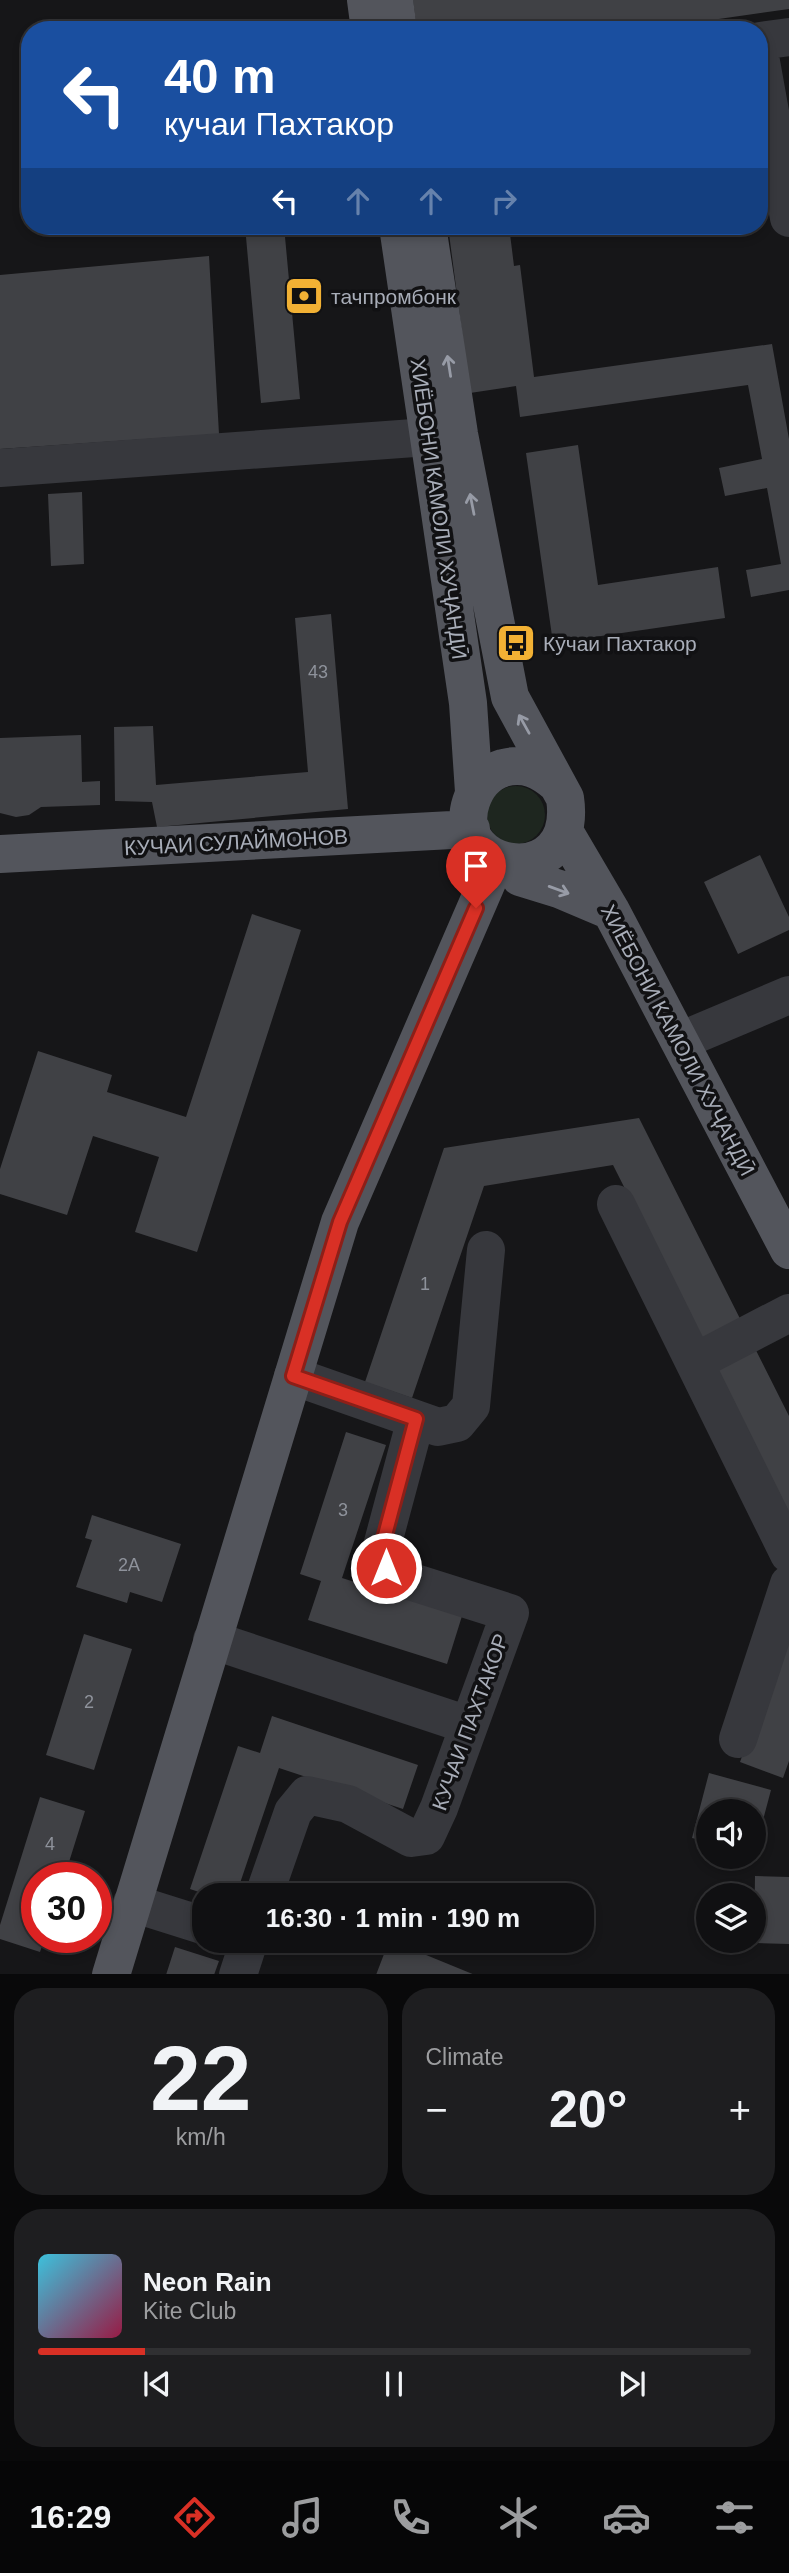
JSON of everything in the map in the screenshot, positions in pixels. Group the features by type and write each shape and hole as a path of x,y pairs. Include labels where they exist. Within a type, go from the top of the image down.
{"main road":[{"path":"366,0 369,21"},
{"path":"394,0 397,21"},
{"name":"ХИЁБОНИ КАМОЛИ ХУҶАНДӢ","path":"400,235 443,436 468,703 473,811"},
{"path":"428,235 443,436 510,697 565,799 567,815 564,831 556,846 543,857 528,863 505,862"},
{"path":"557,784 545,773 529,766 512,765 496,770 484,779 473,811 474,838 484,850 505,862 520,877 559,889 611,911"},
{"name":"КУЧАИ СУЛАЙМОНОВ","path":"0,854 473,811"},
{"name":"ХИЁБОНИ КАМОЛИ ХУҶАНДӢ","path":"564,831 611,911 789,1250"},
{"path":"111,1974 340,1222 505,862"}],"street":[{"path":"768,40 789,37"},
{"path":"768,101 789,218"},
{"path":"0,468 443,436"},
{"path":"680,1041 789,995"},
{"path":"616,1204 789,1554"},
{"path":"293,1376 438,1427 457,1423 471,1406 486,1250"},
{"path":"695,1362 789,1313"},
{"name":"КУЧАИ ПАХТАКОР","path":"268,1883 293,1812 307,1795 348,1804 411,1838 426,1836 439,1808 510,1613 406,1580 386,1568 381,1550 416,1419"},
{"path":"738,1739 789,1584"},
{"path":"212,1640 468,1725"},
{"path":"132,1903 192,1922"},
{"path":"238,1974 244,1953"}],"shaded area":[{"path":"516,786 527,788 540,799 545,815 543,826 532,839 516,844 505,842 492,831 487,815 489,804 500,791"}],"building":[{"path":"413,0 789,0 789,9 705,21 416,21"},
{"path":"246,235 285,235 300,399 261,403"},
{"path":"449,235 510,235 514,266 520,265 534,377 772,344 789,439 789,590 751,597 746,570 781,564 767,488 725,496 719,468 762,459 748,385 520,417 516,386 470,393"},
{"path":"209,256 219,434 0,449 0,275"},
{"path":"578,445 598,585 718,567 725,618 553,643 526,453"},
{"path":"82,492 84,564 51,566 48,494"},
{"path":"331,614 348,809 157,827 152,802 115,801 114,727 153,726 156,785 308,772 295,618"},
{"path":"81,735 82,782 100,781 100,805 41,807 29,815 16,817 0,813 0,738"},
{"path":"760,855 789,917 789,930 738,954 704,882"},
{"path":"252,914 301,930 197,1252 135,1232 159,1157 93,1136 67,1215 0,1194 0,1169 38,1051 112,1075 107,1092 186,1117"},
{"path":"639,1118 789,1416 789,1514 613,1165 484,1186 412,1398 365,1382 444,1148"},
{"path":"346,1432 386,1445 342,1578 462,1616 447,1664 308,1620 321,1581 300,1574"},
{"path":"92,1515 181,1544 162,1602 130,1592 127,1603 76,1587 92,1540 85,1538"},
{"path":"789,1626 789,1761 783,1778 740,1762"},
{"path":"84,1634 132,1649 94,1770 46,1755"},
{"path":"272,1716 418,1765 403,1809 279,1768 240,1883 192,1883 238,1746 260,1753"},
{"path":"709,1773 771,1790 766,1809 766,1799 702,1799"},
{"path":"40,1797 85,1811 69,1862 21,1862 21,1946 0,1939 0,1925"},
{"path":"696,1823 696,1839 692,1838"},
{"path":"755,1876 789,1877 789,1944 766,1943 766,1883 755,1883"},
{"path":"175,1947 219,1961 214,1974 166,1974"},
{"path":"384,1953 421,1953 473,1974 376,1974"}],"place":[{"name":"тачпромбонк","path":"304,296"},
{"name":"Кӯчаи Пахтакор","path":"516,643"}],"route":[{"path":"386,1568 381,1550 416,1419 293,1376 340,1222 476,908"}]}
